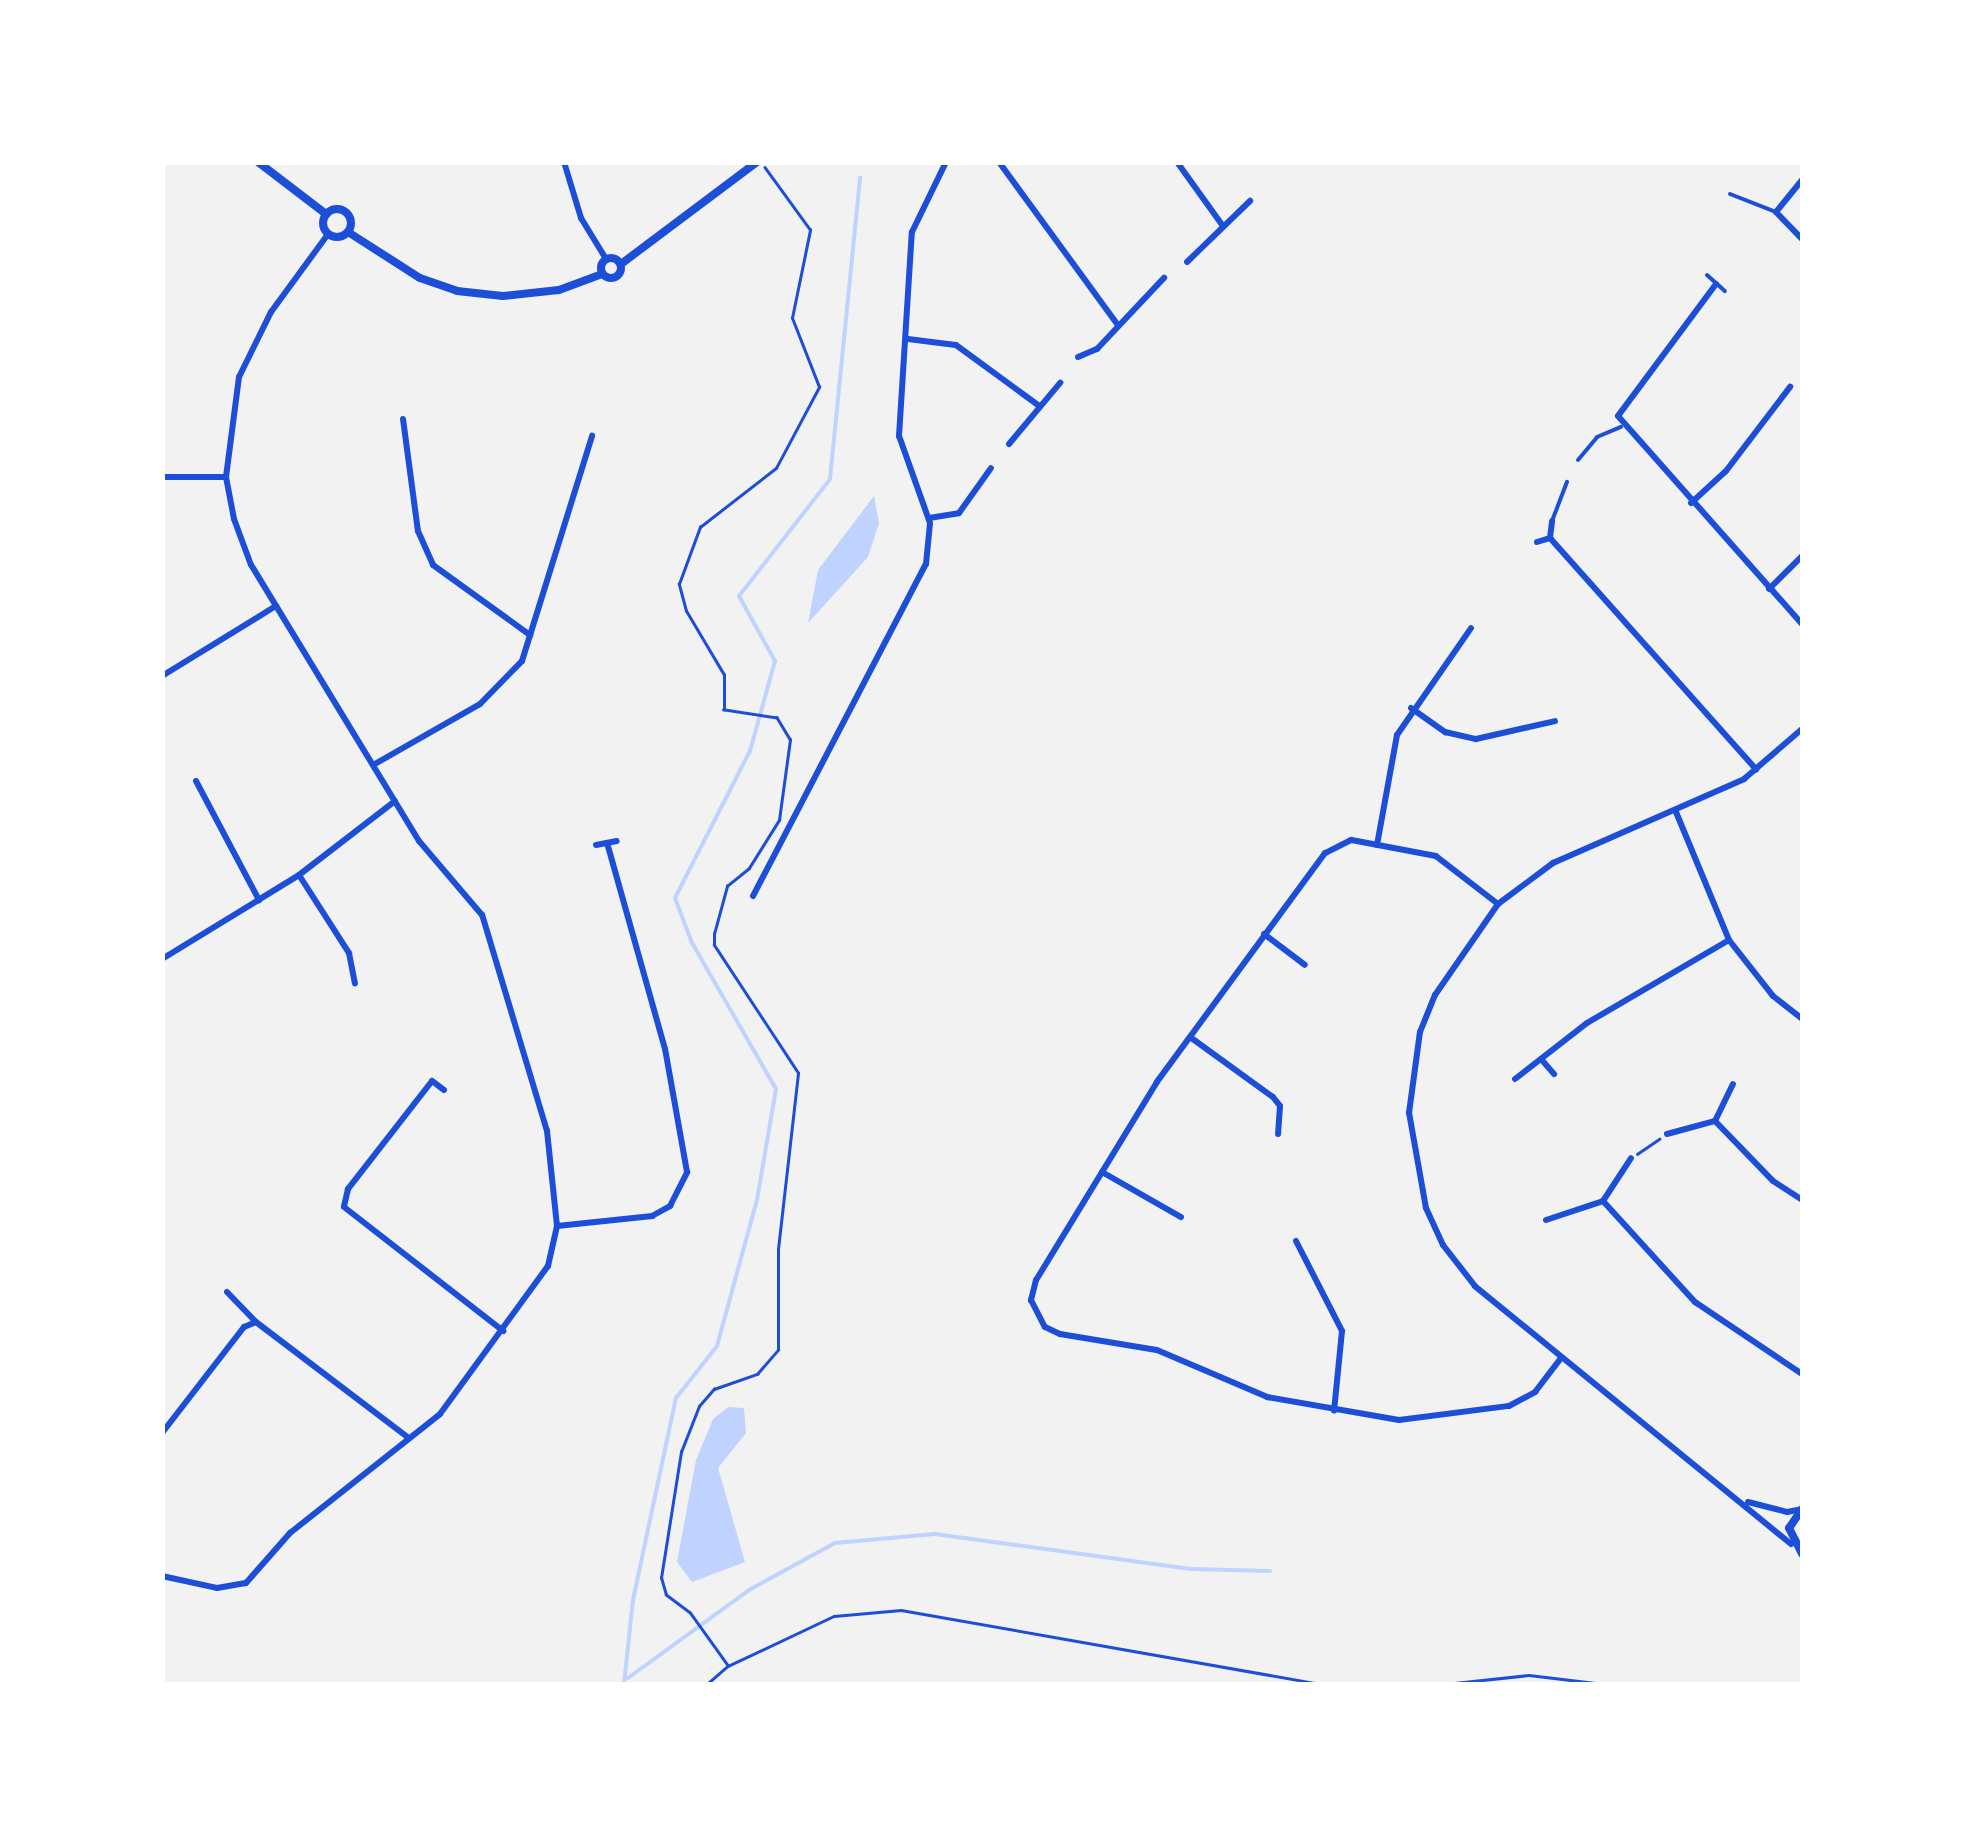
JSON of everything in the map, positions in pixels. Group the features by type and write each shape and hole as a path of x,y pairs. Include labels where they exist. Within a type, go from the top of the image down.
{"street":[{"path":"258,162 326,214 345,212 348,232"},
{"path":"564,162 582,218 606,259 621,264"},
{"path":"328,234 348,232 420,278 457,292 502,296 559,290 602,274 614,278 621,264 758,162"},
{"path":"753,896 926,564 929,518 899,436 912,232 946,162"},
{"path":"999,162 1118,325"},
{"path":"1176,162 1223,227"},
{"path":"1802,180 1776,212 1802,239"},
{"path":"1187,262 1250,201"},
{"path":"162,1576 216,1588 246,1584 290,1533 456,1397 548,1266 557,1226 547,1131 482,915 419,842 251,564 226,477 230,416 252,342 328,234 326,214"},
{"path":"602,274 606,259"},
{"path":"1078,357 1097,349 1164,278"},
{"path":"1716,284 1689,328 1624,404 1621,426 1661,460 1691,503 1802,624"},
{"path":"908,339 956,345 1038,406"},
{"path":"1009,444 1060,383"},
{"path":"1691,503 1726,471 1790,388"},
{"path":"403,419 418,531 433,565 530,634"},
{"path":"373,764 480,704 522,661 592,436"},
{"path":"929,518 959,513 991,468"},
{"path":"162,477 226,477"},
{"path":"1552,521 1550,538 1756,770"},
{"path":"1536,542 1550,538"},
{"path":"1769,588 1802,556"},
{"path":"162,676 276,606"},
{"path":"1377,845 1390,762 1411,708 1471,628"},
{"path":"1411,708 1446,732 1476,740 1555,720"},
{"path":"1802,729 1756,770 1676,812 1553,863 1498,904 1445,976 1420,1032 1411,1148 1426,1208 1458,1266 1561,1358 1738,1498 1802,1554"},
{"path":"196,781 260,900"},
{"path":"162,958 298,875 394,801"},
{"path":"1676,812 1729,940 1761,983 1802,1018"},
{"path":"1498,904 1436,856 1351,840 1324,853 1190,1037 1036,1280 1031,1300 1045,1327 1157,1350 1268,1397 1399,1420 1509,1406 1536,1392 1561,1358"},
{"path":"596,844 608,846 617,841"},
{"path":"557,1226 652,1216 670,1206 687,1172 665,1049 608,846"},
{"path":"298,875 349,953 355,983"},
{"path":"1264,934 1305,966"},
{"path":"1515,1079 1602,1013 1729,940"},
{"path":"162,1037 162,1122"},
{"path":"1190,1037 1273,1098 1280,1106 1278,1134"},
{"path":"1541,1059 1554,1074"},
{"path":"444,1090 430,1077 348,1189 344,1207 503,1331"},
{"path":"1667,1134 1714,1121 1733,1084"},
{"path":"1714,1121 1773,1182 1802,1200"},
{"path":"1546,1220 1602,1201 1631,1158"},
{"path":"1102,1172 1181,1216"},
{"path":"1602,1201 1694,1302 1802,1374"},
{"path":"1296,1241 1342,1330 1334,1411"},
{"path":"227,1292 256,1322 409,1438"},
{"path":"162,1433 244,1327 256,1322"},
{"path":"1738,1498 1768,1509 1802,1509"},
{"path":"1792,1544 1788,1528 1802,1509"}],"lane":[{"path":"1730,194 1776,212"},
{"path":"1707,275 1725,291"},
{"path":"1578,460 1596,437 1621,426"},
{"path":"1552,521 1567,482"}],"path":[{"path":"758,162 810,230 792,318 819,387 786,456 700,527 681,572 686,612 724,675 724,710 778,718 790,740"},
{"path":"728,1666 690,1613 666,1595 661,1578 682,1452 699,1406 714,1389 757,1374 778,1350 778,1249 798,1106 798,1073 790,1054"},
{"path":"1631,1158 1667,1134"},
{"path":"707,1684 728,1666 834,1616 901,1610 1320,1684"},
{"path":"1445,1684 1529,1675 1605,1684"}],"water":[{"path":"874,496 879,523 868,557 808,623 818,570"},
{"path":"728,1407 744,1408 746,1433 718,1468 745,1562 692,1582 677,1562 696,1460 713,1419"}],"waterway":[{"path":"624,1684 633,1600 676,1398 717,1346 757,1200 776,1089 692,943 675,898 750,751 775,661 739,596 830,479 860,177"},
{"path":"628,1678 749,1590 835,1543 935,1534 1191,1569 1270,1571"}]}
